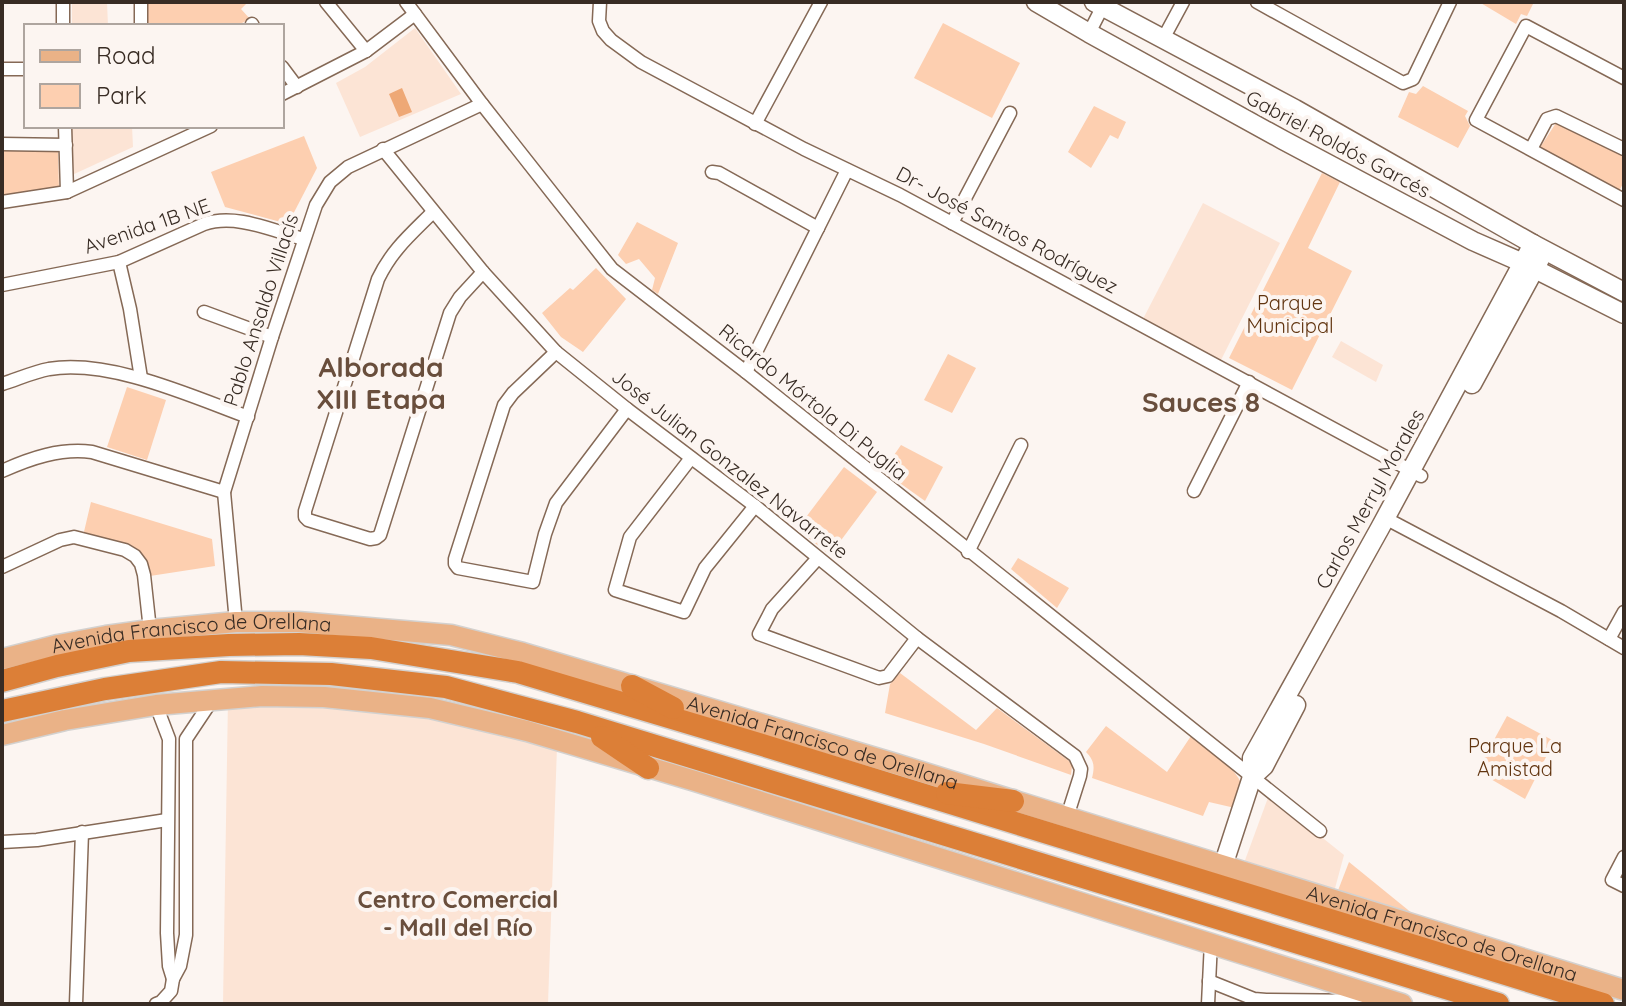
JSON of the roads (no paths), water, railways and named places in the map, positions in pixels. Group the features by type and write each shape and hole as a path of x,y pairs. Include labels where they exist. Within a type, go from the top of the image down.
{"highway":[{"name":"Avenida Francisco de Orellana","path":"2,681 129,651 299,644 371,648 518,672 1603,1004"},
{"path":"343,675 336,668 337,662 356,658 386,660 424,657"},
{"name":"Avenida Francisco de Orellana","path":"2,711 105,689 221,672 343,675 446,687 577,722 1498,1004"},
{"path":"632,686 708,729"},
{"path":"577,722 648,768"},
{"path":"889,785 1013,801"}],"main road":[{"name":"Gabriel Roldós Garcés","path":"1036,2 1462,236 1624,314"},
{"name":"Gabriel Roldós Garcés","path":"1100,4 1624,292"},
{"name":"Carlos Merryl Morales","path":"1223,866 1252,777 1252,758 1390,521 1539,246"},
{"name":"Avenida Francisco de Orellana","path":"2,659 58,645 150,630 236,622 298,622 451,635 523,653 896,764 1624,990"},
{"path":"2,735 65,720 156,705 262,696 324,697 430,708 527,731 695,781 1398,1003"}],"street":[{"path":"63,2 63,24"},
{"path":"141,2 141,24"},
{"path":"326,2 366,51"},
{"name":"Ricardo Mórtola Di Puglia","path":"406,2 612,269 746,372 1320,831"},
{"name":"Dr- José Santos Rodríguez","path":"600,2 601,27 611,40 641,62 755,124 952,223 1416,474"},
{"path":"755,124 821,2"},
{"path":"1163,39 1183,2"},
{"path":"1257,2 1401,83 1413,79 1450,2"},
{"path":"1089,33 1100,4"},
{"path":"284,93 366,51 415,14"},
{"path":"1623,197 1476,120 1526,26 1624,78"},
{"path":"2,69 24,69"},
{"path":"284,70 297,87"},
{"name":"Pablo Ansaldo Villacís","path":"236,622 224,492 316,205 330,182 348,167 482,104"},
{"path":"952,223 1010,113"},
{"path":"1531,149 1547,119 1556,116 1624,149"},
{"path":"65,128 67,192"},
{"path":"2,202 67,192 207,128"},
{"path":"2,144 66,145"},
{"name":"José Julian Gonzalez Navarrete","path":"383,149 483,272 556,352 755,506 917,638 1075,756 1081,769 1067,817"},
{"path":"746,372 847,170"},
{"path":"712,172 818,228"},
{"path":"433,212 401,243 378,279 305,511 308,520 370,539 380,535 450,313 483,272"},
{"name":"Avenida 1B NE","path":"2,285 119,262 217,220 242,222 304,239"},
{"path":"119,262 141,378"},
{"path":"204,312 272,337"},
{"path":"556,352 504,405 455,559 458,568 533,582 556,503 627,409"},
{"path":"2,384 37,372 63,368 92,369 141,378 248,417"},
{"path":"1194,491 1249,382"},
{"path":"968,552 1021,445"},
{"path":"4,465 50,453 79,450 224,492"},
{"path":"691,458 630,537 615,590 684,612 705,568 755,506"},
{"path":"1390,521 1548,604 1624,648"},
{"path":"2,567 60,540 74,537 125,550 141,564 150,630"},
{"path":"818,558 772,609 759,634 879,678 888,676 917,638"},
{"path":"1609,639 1624,612"},
{"path":"156,1004 171,991 186,935 186,739 212,700"},
{"path":"156,705 169,739 167,933 173,979"},
{"path":"169,739 186,739"},
{"path":"2,842 37,840 167,820"},
{"path":"76,1004 82,832"},
{"path":"1624,857 1612,880 1624,886"},
{"path":"1208,1004 1211,942"},
{"path":"1209,981 1254,999 1398,1003"}],"district":[{"name":"Alborada XIII Etapa","path":"381,383"},
{"name":"Sauces 8","path":"1201,402"},
{"name":"Centro Comercial - Mall del Río","path":"458,914"}],"park label":[{"name":"Parque Municipal","path":"1290,314"},
{"name":"Parque La Amistad","path":"1515,758"}]}
